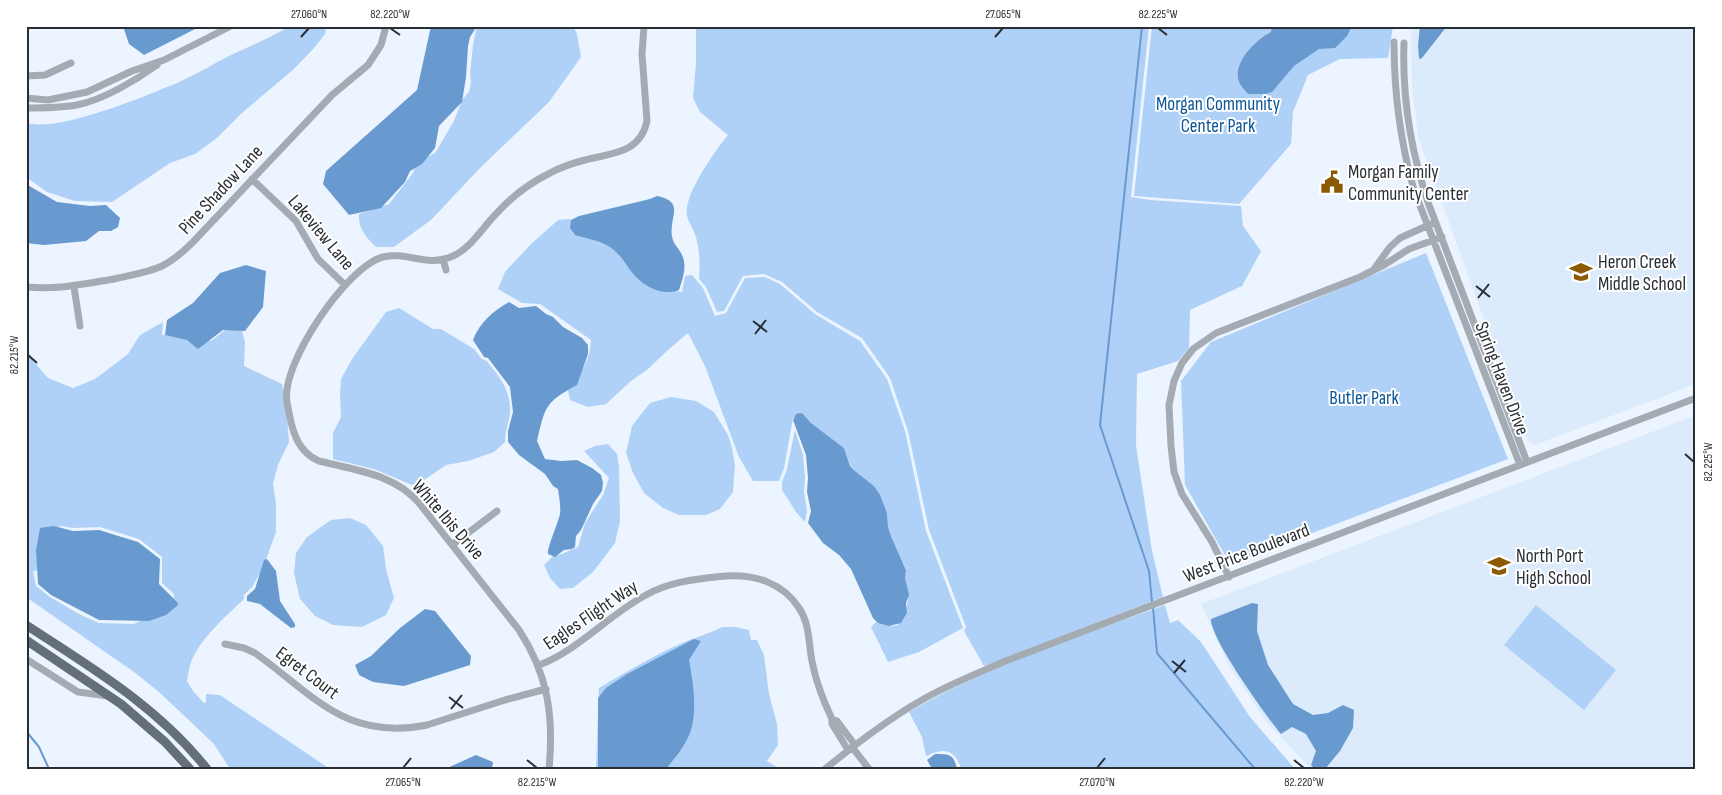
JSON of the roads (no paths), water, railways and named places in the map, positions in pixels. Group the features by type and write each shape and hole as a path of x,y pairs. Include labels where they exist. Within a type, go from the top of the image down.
{"main road":[{"path":"26,625 99,672 140,702 172,730 207,769"},
{"path":"26,640 111,696 154,731 190,769"}],"street":[{"path":"26,98 48,100 79,95 132,71 164,60 231,26"},
{"name":"Pine Shadow Lane","path":"26,287 48,289 74,287 141,273 170,261 193,242 336,91 368,64 381,45 386,26"},
{"name":"White Ibis Drive","path":"549,769 550,723 546,689 538,665 519,630 417,500 402,487 381,476 314,459 303,450 297,440 286,400 288,384 312,329 329,304 362,268 381,257 394,255 425,261 443,259 465,248 504,205 532,183 572,163 622,152 638,139 644,130 647,120 642,54 644,26"},
{"name":"Spring Haven Drive","path":"1394,42 1396,107 1402,143 1414,190 1520,466"},
{"name":"Spring Haven Drive","path":"1404,43 1403,64 1407,116 1411,142 1421,181 1527,462"},
{"path":"26,108 79,105 140,78 164,60"},
{"path":"26,76 45,75 70,63"},
{"name":"Lakeview Lane","path":"252,179 296,222 318,259 345,285"},
{"path":"1370,272 1395,243 1407,234 1436,222"},
{"path":"1228,576 1212,542 1182,494 1174,472 1169,405 1177,372 1193,349 1216,333 1370,272 1409,250 1442,237"},
{"path":"443,259 446,270"},
{"path":"74,287 80,326"},
{"name":"West Price Boulevard","path":"826,769 852,747 896,716 931,695 1003,662 1696,398"},
{"path":"452,545 497,510"},
{"name":"Eagles Flight Way","path":"538,665 561,655 636,601 663,587 703,578 754,577 783,590 794,601 802,614 808,627 812,660 818,685 832,719 832,724 869,769"},
{"name":"Egret Court","path":"226,644 244,648 255,653 331,711 375,727 427,725 546,689"},
{"path":"26,659 78,692 111,696"}],"waterway":[{"path":"1142,26 1100,425 1149,571 1152,602"},
{"path":"1153,607 1157,653 1255,769"},
{"path":"26,731 39,747 49,769"}],"place":[{"name":"Morgan Family Community Center","path":"1332,182"},
{"name":"Heron Creek Middle School","path":"1581,272"},
{"name":"North Port High School","path":"1499,566"}],"park label":[{"name":"Morgan Community Center Park","path":"1218,114"},
{"name":"Butler Park","path":"1364,397"}]}
